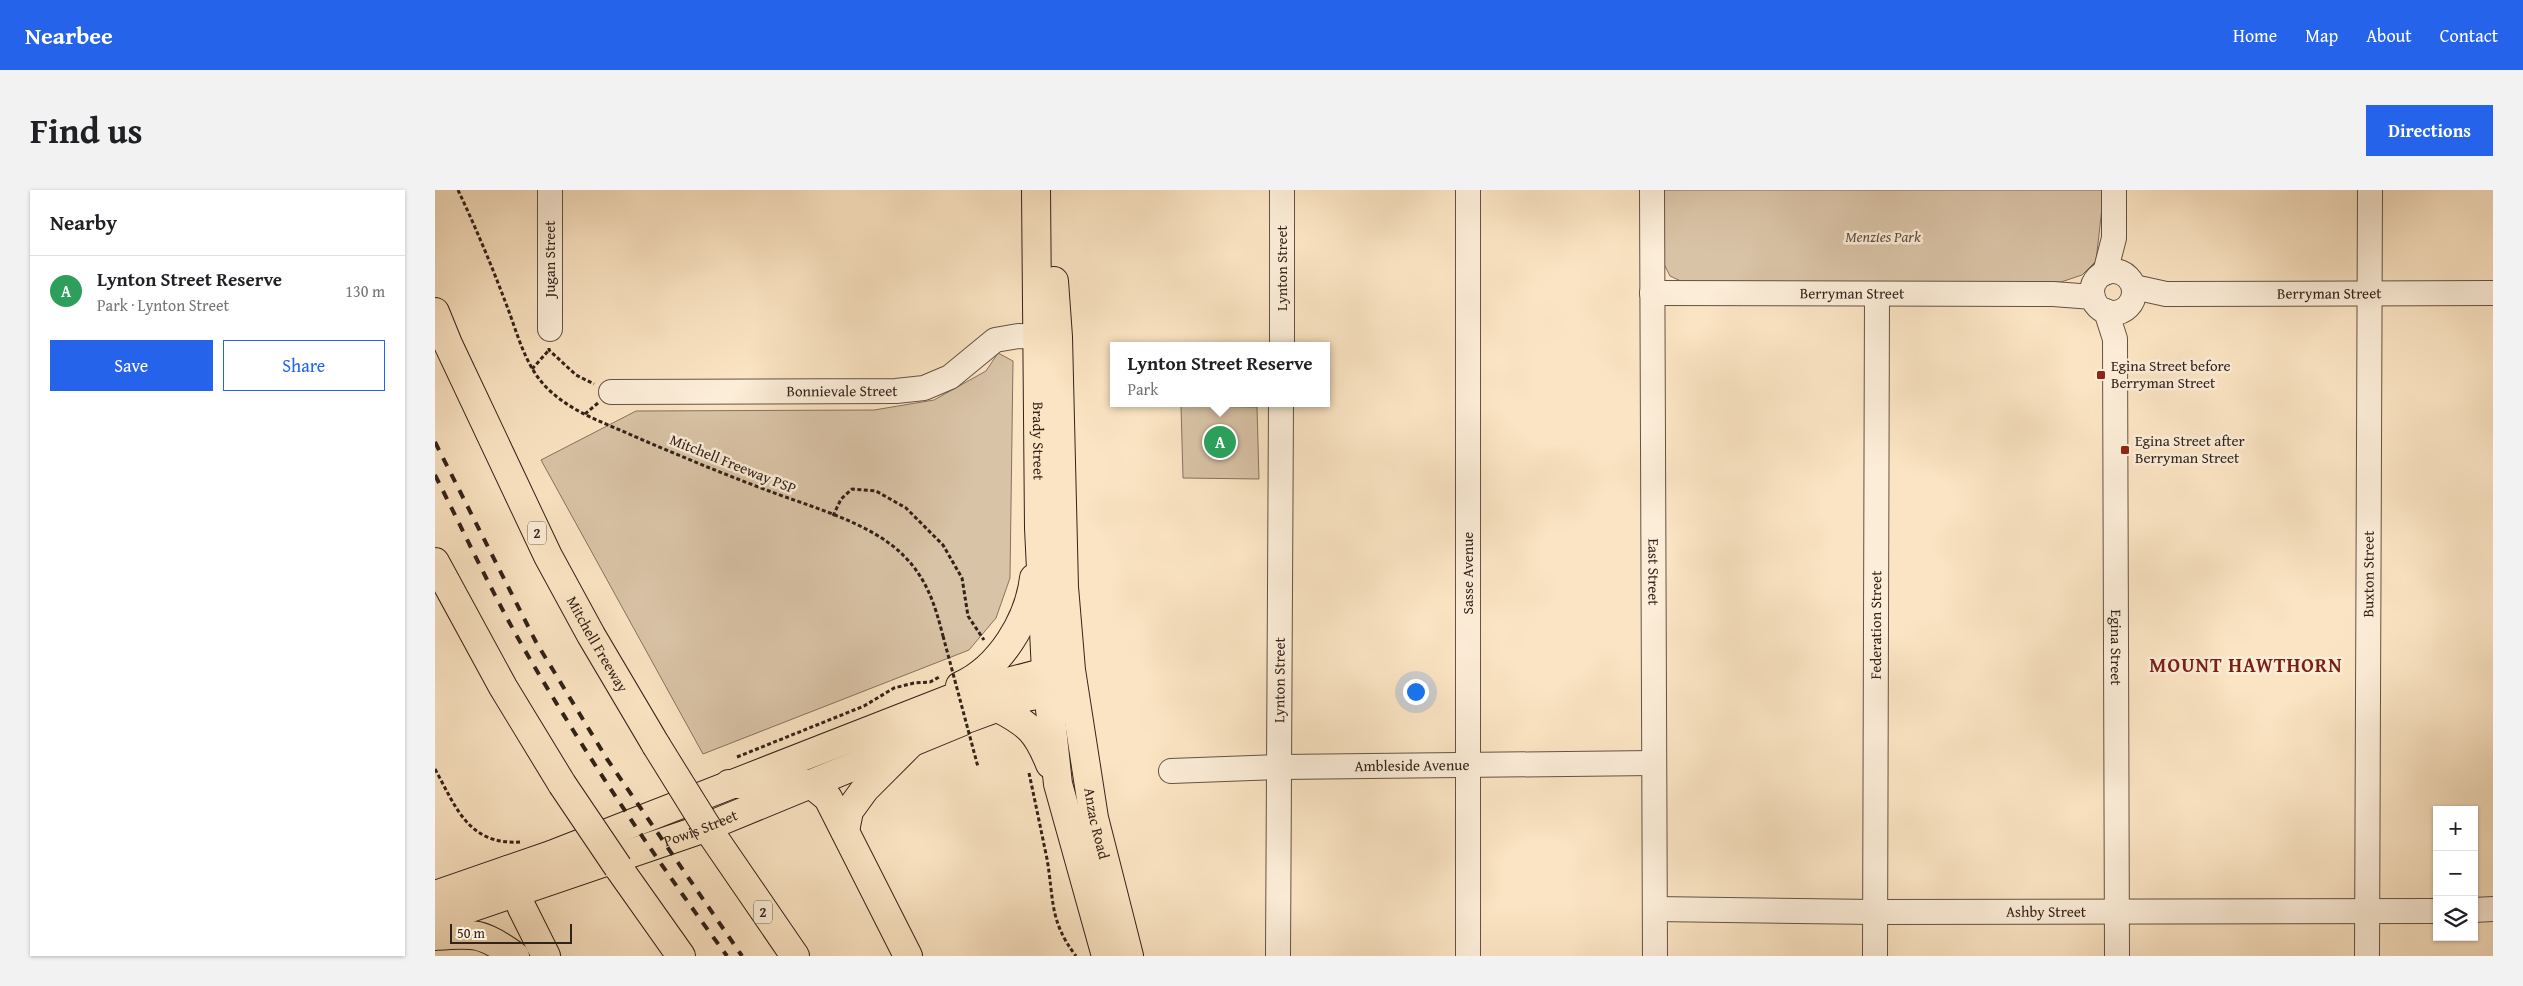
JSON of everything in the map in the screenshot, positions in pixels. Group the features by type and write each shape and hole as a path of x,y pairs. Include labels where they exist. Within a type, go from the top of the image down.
{"main road":[{"name":"Brady Street","path":"1036,190 1048,336 1064,588 1060,681"},
{"name":"Brady Street","path":"1054,190 1054,286 1048,336 1040,547 1060,681"},
{"name":"Mitchell Freeway","path":"435,312 452,353 548,556 591,635 656,745 733,868 795,956"},
{"path":"960,701 1003,651 1017,631 1032,590 1036,553 1040,547"},
{"path":"435,562 503,687 562,784 681,956"},
{"name":"Powis Street","path":"960,701 998,708 1060,681"},
{"name":"Powis Street","path":"435,920 513,882 729,784 929,706 1060,681"},
{"name":"Anzac Road","path":"1060,681 1058,784 1106,956"},
{"name":"Anzac Road","path":"1060,681 1129,956"},
{"name":"Powis Street","path":"435,895 513,882 699,830 909,745 960,701"},
{"path":"998,708 1031,727 1040,740 1058,784"},
{"path":"845,831 849,811 865,789 909,745"},
{"path":"729,784 811,784 828,798 907,956"},
{"path":"513,882 545,956"},
{"path":"435,936 473,933 488,938 515,956"}],"street":[{"name":"Jugan Street","path":"550,190 550,340"},
{"name":"Lynton Street","path":"1281,342 1282,190"},
{"name":"Sasse Avenue","path":"1468,190 1468,956"},
{"name":"East Street","path":"1652,190 1655,956"},
{"name":"Egina Street","path":"2114,190 2117,956"},
{"name":"Buxton Street","path":"2367,956 2370,190"},
{"name":"Berryman Street","path":"1652,293 2493,293"},
{"name":"Federation Street","path":"1875,956 1877,294"},
{"name":"Bonnievale Street","path":"611,392 896,390 925,388 950,377 995,340 1048,336"},
{"name":"Lynton Street","path":"1278,956 1281,767 1281,407"},
{"name":"Ambleside Avenue","path":"1171,771 1281,767 1654,764"},
{"path":"2478,910 2493,909"},
{"name":"Ashby Street","path":"1655,910 1875,912 2117,910 2433,911"}],"path":[{"name":"Mitchell Freeway PSP","path":"458,190 505,300 523,352 532,369 556,396 585,414 695,463 833,516 881,538 907,560 920,576 933,600 978,767"},
{"path":"532,369 550,340 576,375 611,392 585,414"},
{"path":"833,516 841,498 852,489 876,491 906,508 943,545 962,578 968,616 985,640 990,632"}],"green space":[{"name":"Menzies Park","path":"1662,190 2104,190 2096,261 2082,275 2061,282 1685,283 1670,276 1662,260"},
{"path":"998,353 1013,361 1010,578 996,618 969,650 703,754 541,460 636,411 874,410 934,400 986,371"},
{"path":"1181,407 1257,407 1259,479 1183,478"}],"railway":[{"path":"435,442 536,642 607,759 742,956"},
{"path":"435,475 500,605 547,687 621,804 727,956"}],"place":[{"name":"Egina Street before Berryman Street","path":"2101,375"},
{"name":"Lynton Street Reserve","path":"1220,442"},
{"name":"Egina Street after Berryman Street","path":"2125,450"}],"district":[{"name":"MOUNT HAWTHORN","path":"2246,665"}]}
